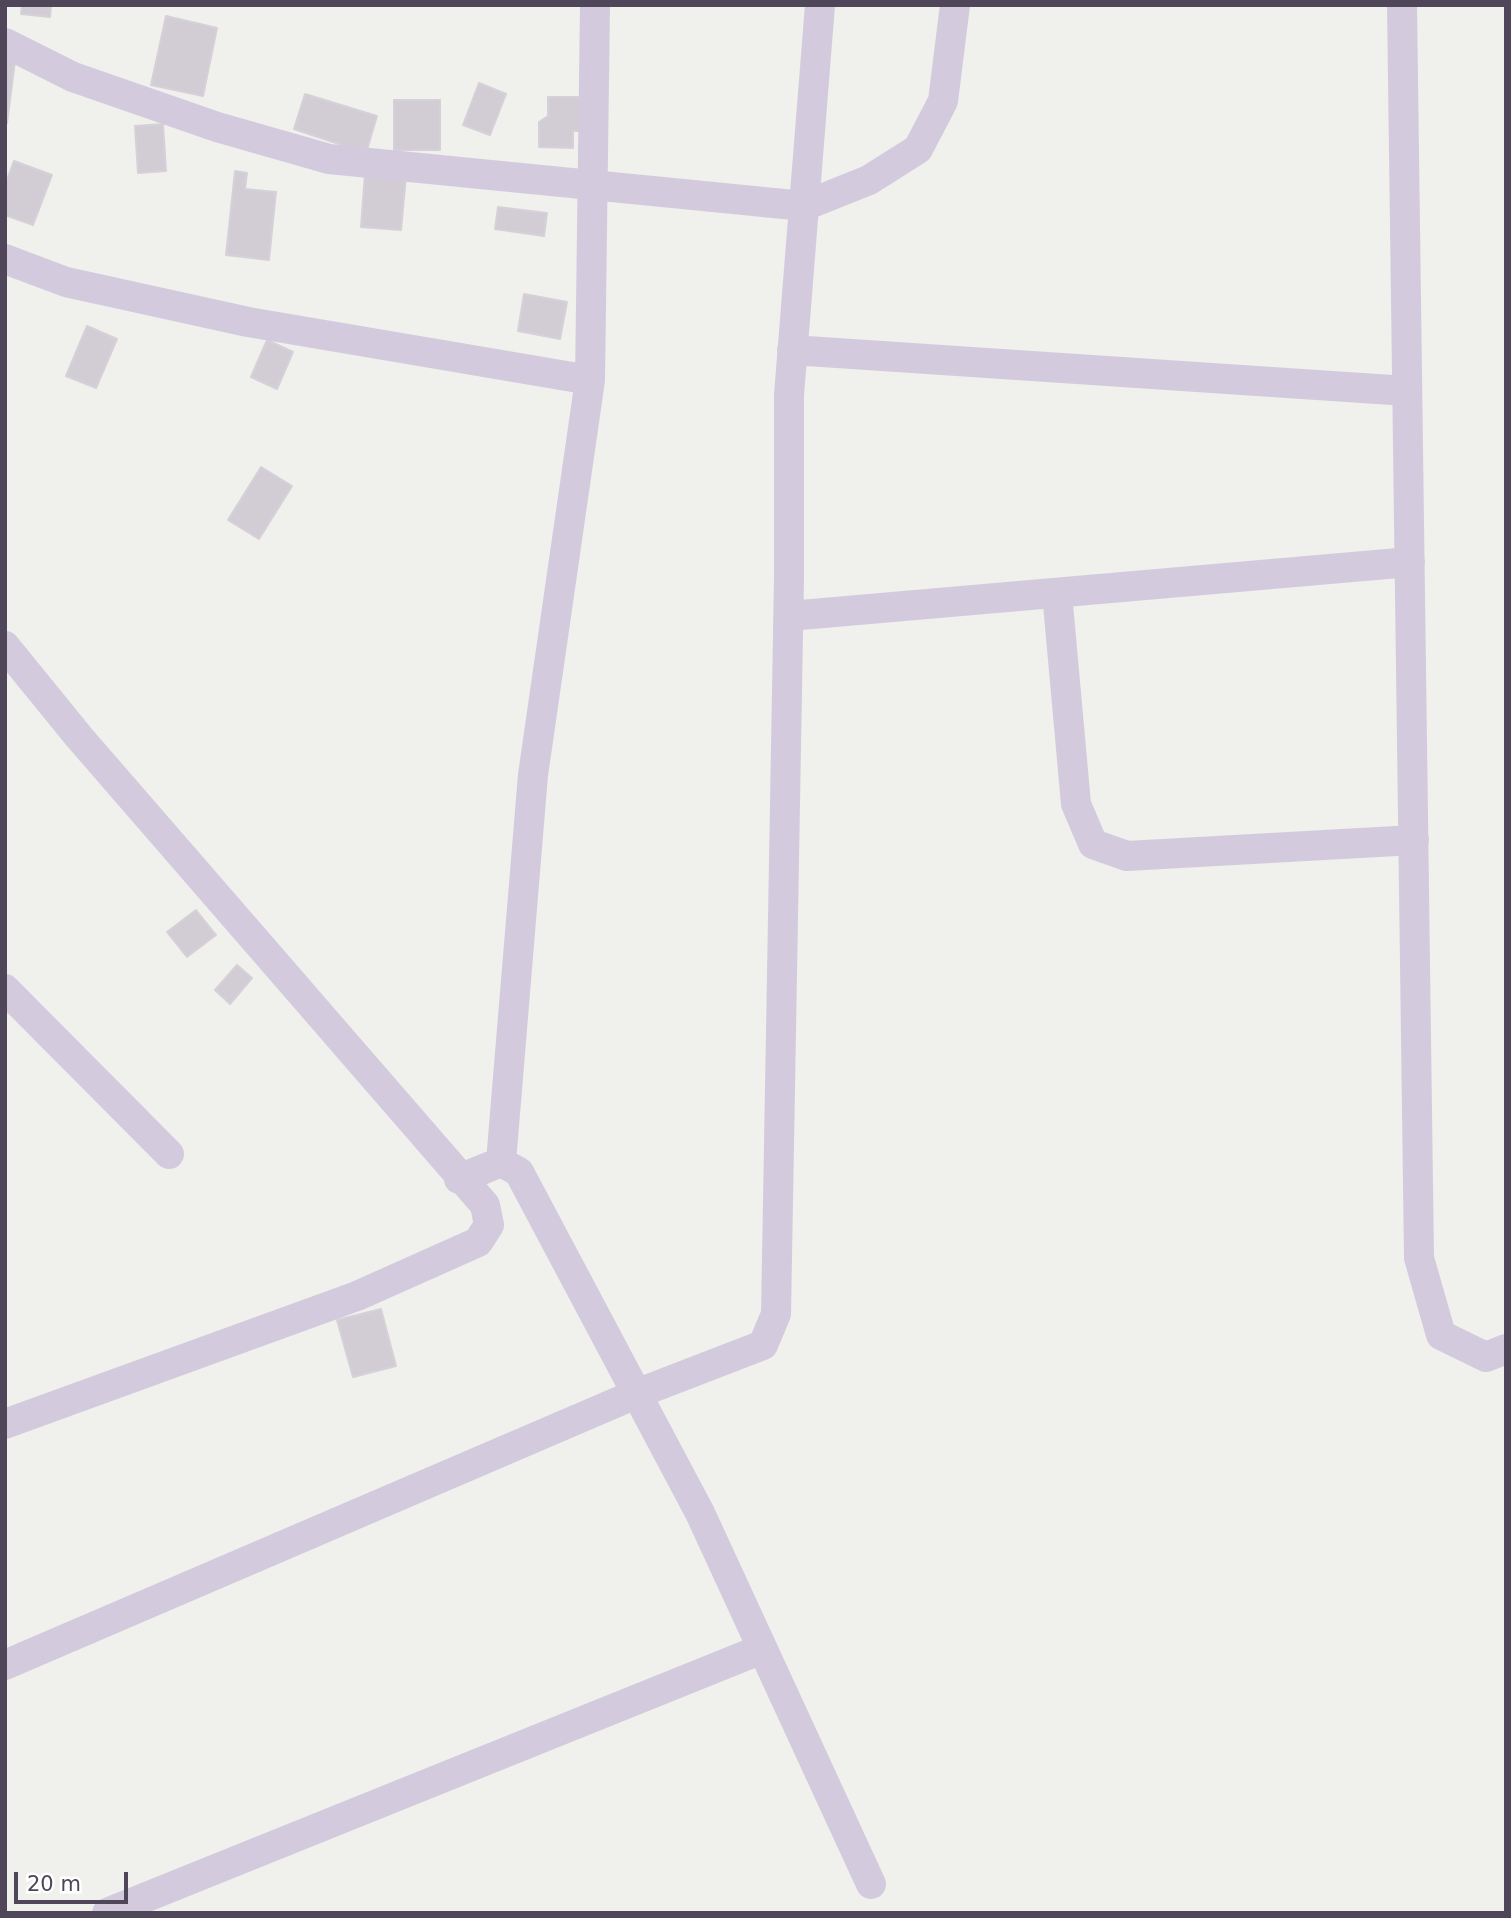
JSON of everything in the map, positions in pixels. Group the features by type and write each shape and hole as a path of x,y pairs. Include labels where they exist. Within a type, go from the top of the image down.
{"street":[{"path":"501,1162 533,775 590,380 595,183 595,5"},
{"path":"5,1665 636,1394 763,1345 776,1314 792,350 820,5"},
{"path":"5,43 73,77 217,127 328,159 595,183 804,206 869,180 918,149 943,101 955,5"},
{"path":"1402,5 1419,1258 1441,1335 1486,1357 1506,1349"},
{"path":"5,259 66,282 248,322 590,380"},
{"path":"792,350 1407,391"},
{"path":"789,616 1410,562"},
{"path":"1057,593 1076,804 1093,844 1127,856 1414,840"},
{"path":"5,646 79,737 459,1179 485,1205 489,1225 478,1242 357,1296 5,1424"},
{"path":"5,989 169,1154"},
{"path":"459,1179 501,1162"},
{"path":"501,1162 519,1172 699,1513 871,1884"},
{"path":"107,1913 762,1649"}],"building":[{"path":"22,5 51,5 50,17 21,14"},
{"path":"166,16 217,28 203,96 151,85"},
{"path":"5,52 16,53 7,123 5,123"},
{"path":"479,83 506,94 490,135 463,125"},
{"path":"305,94 377,116 366,153 294,129"},
{"path":"548,97 586,97 582,131 573,131 573,148 539,147 539,122 548,116"},
{"path":"394,100 440,100 440,150 394,150"},
{"path":"163,124 166,171 138,173 135,126"},
{"path":"14,161 52,175 33,225 5,215 5,185"},
{"path":"235,171 247,173 245,189 276,192 269,260 226,255"},
{"path":"365,173 406,176 401,230 361,227"},
{"path":"498,207 547,213 544,236 495,229"},
{"path":"524,294 567,302 560,339 518,331"},
{"path":"87,326 117,339 96,388 66,376"},
{"path":"267,340 293,352 277,389 251,377"},
{"path":"261,467 292,486 259,539 228,520"},
{"path":"196,910 216,935 187,957 167,932"},
{"path":"237,965 252,978 230,1004 215,990"},
{"path":"381,1309 396,1366 353,1377 337,1320"}]}
